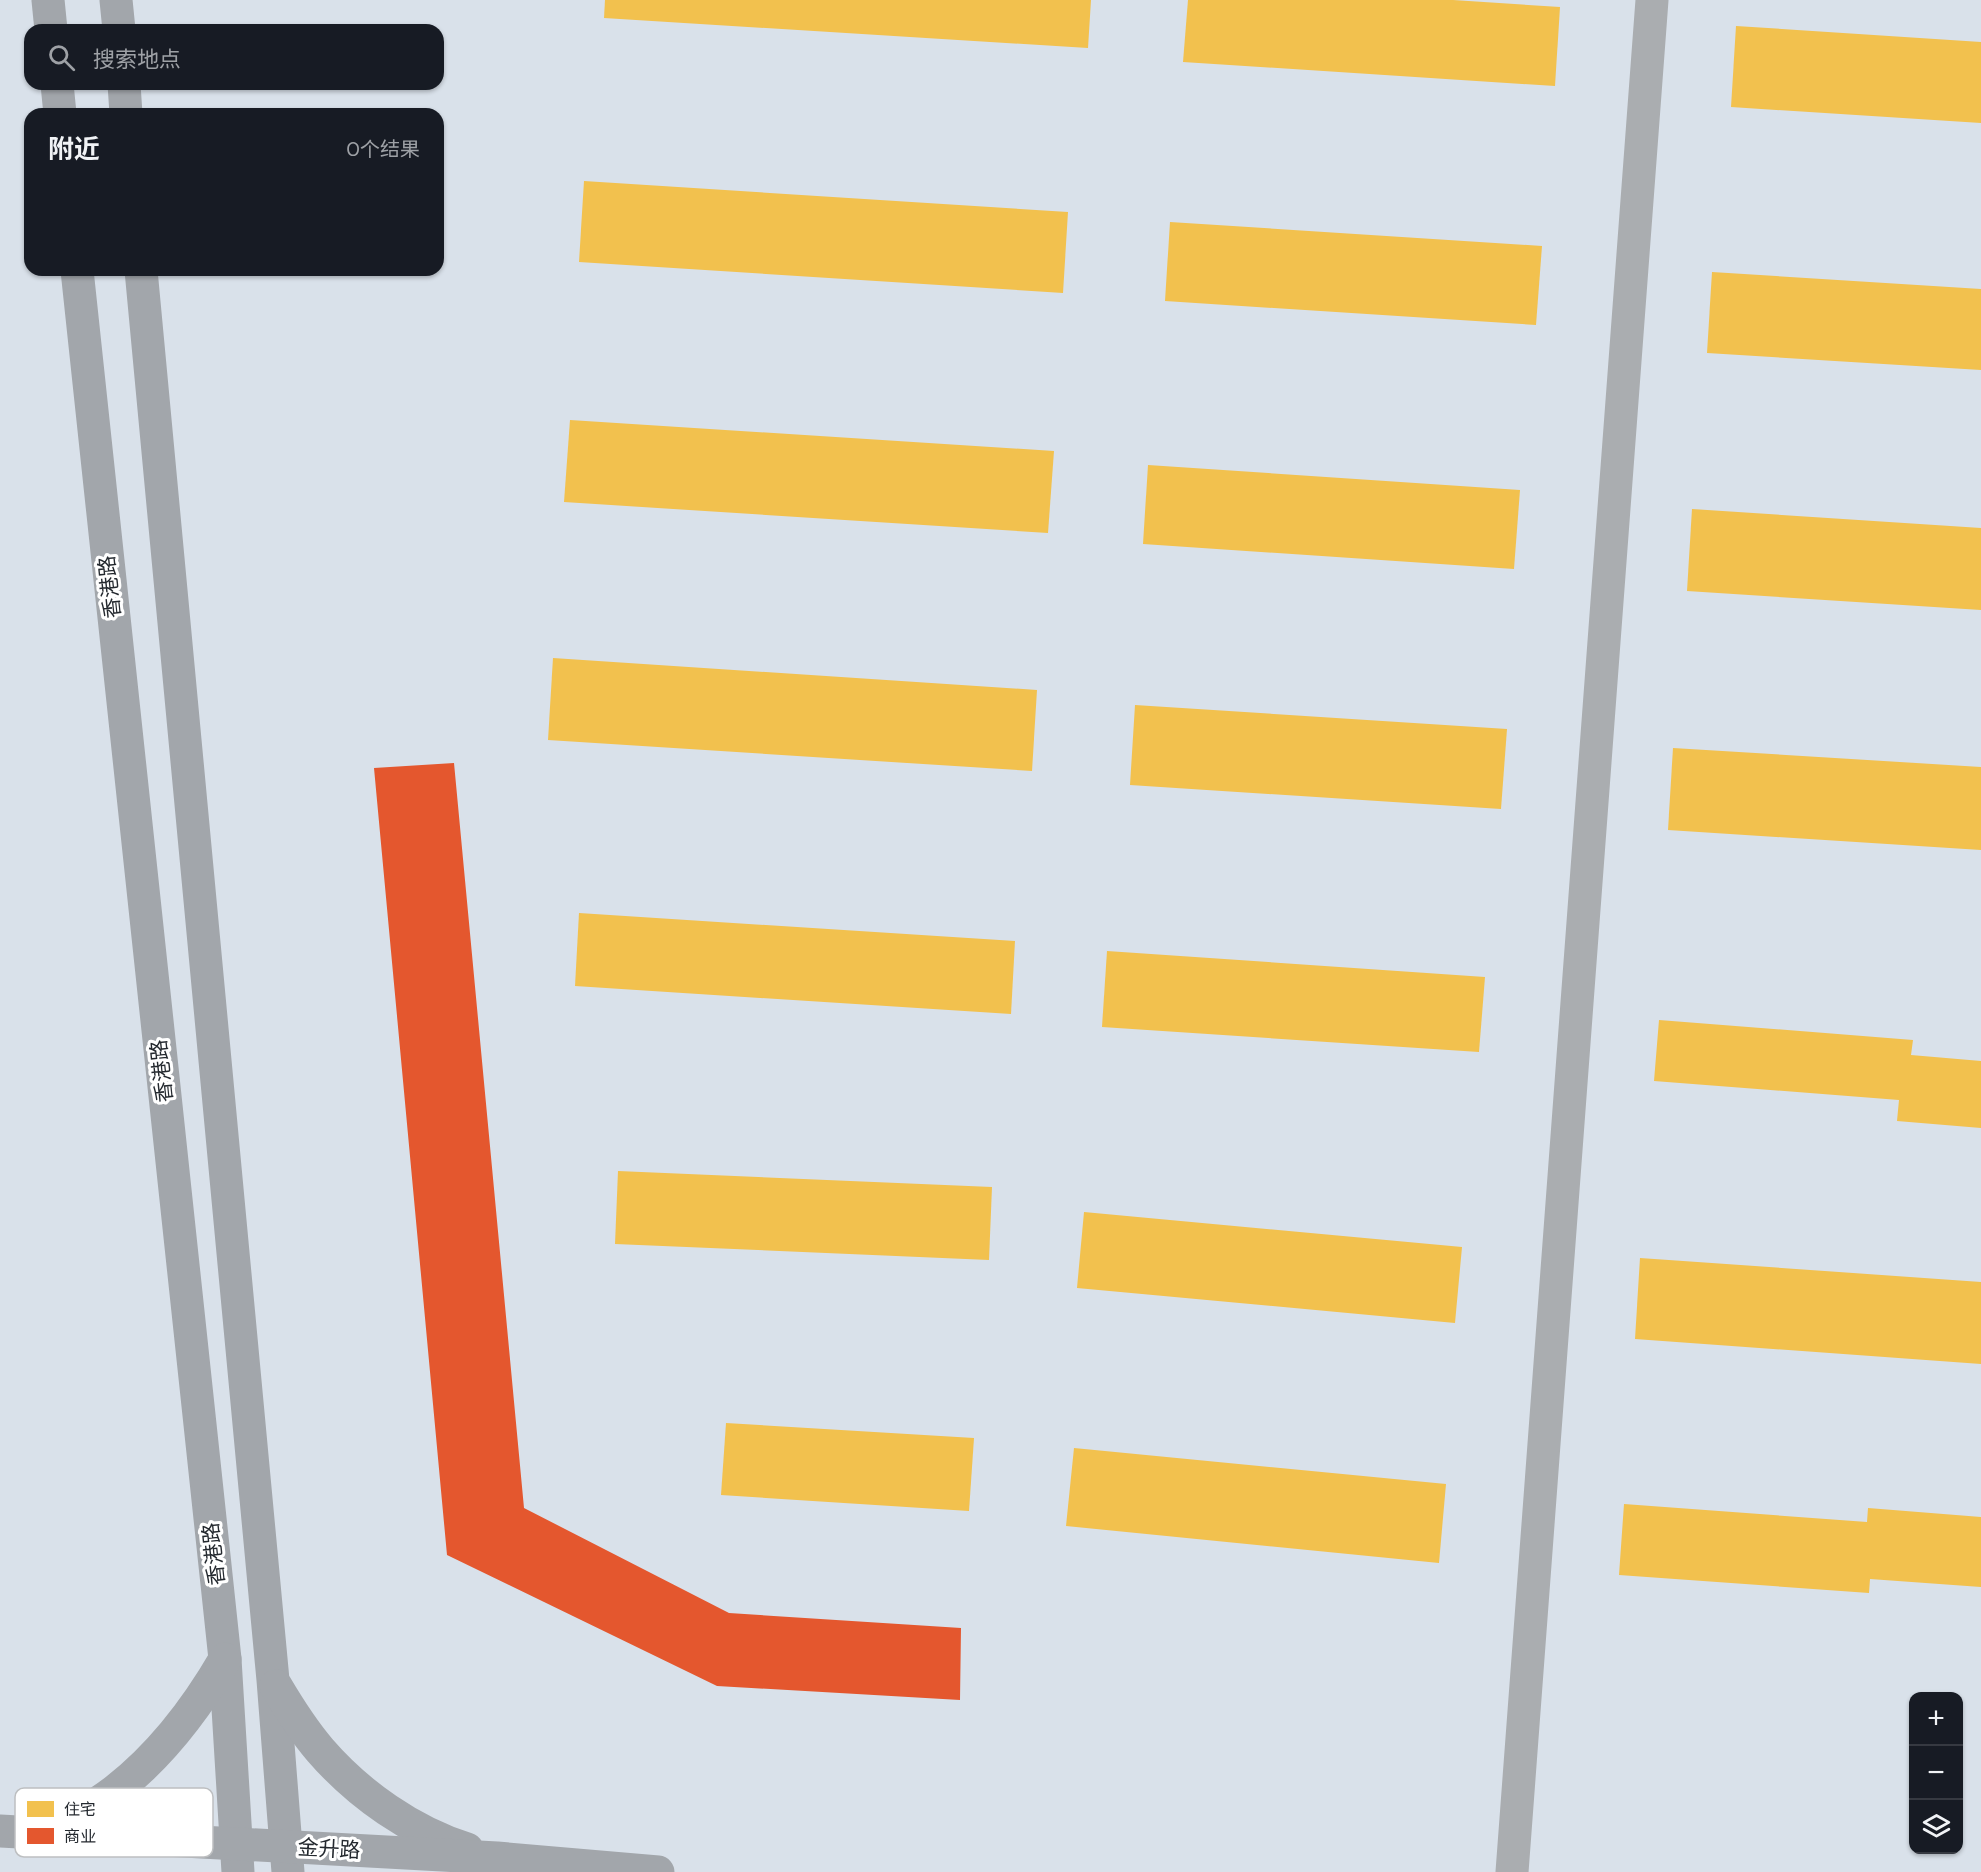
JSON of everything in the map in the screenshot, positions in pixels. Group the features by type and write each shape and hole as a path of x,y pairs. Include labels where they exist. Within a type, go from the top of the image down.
{"main road":[{"path":"48,0 50,24"},
{"path":"116,0 118,24"},
{"path":"58,90 59,108"},
{"path":"124,90 126,108"},
{"name":"香港路","path":"77,276 225,1659 237,1858"},
{"path":"142,276 273,1680 287,1860"},
{"path":"117,1788 148,1763 177,1731 203,1696 225,1659"},
{"path":"273,1680 294,1717 320,1750 350,1780 382,1806 419,1828 457,1846 497,1858"},
{"name":"金升路","path":"0,1831 15,1832"},
{"name":"金升路","path":"213,1855 287,1860 497,1858 658,1872"}],"street":[{"path":"1512,1872 1652,0"}],"building: 住宅":[{"path":"605,0 1091,0 1088,48 604,18"},
{"path":"1188,0 1453,0 1560,7 1555,86 1183,62"},
{"path":"1736,26 1981,42 1981,123 1731,107"},
{"path":"584,181 1068,212 1063,293 579,262"},
{"path":"1170,222 1542,246 1536,325 1165,301"},
{"path":"1712,272 1981,289 1981,370 1707,353"},
{"path":"570,420 1054,451 1048,533 564,502"},
{"path":"1148,465 1520,490 1514,569 1143,544"},
{"path":"1692,509 1981,528 1981,610 1687,591"},
{"path":"553,658 1037,690 1032,771 548,740"},
{"path":"1135,705 1507,729 1501,809 1130,785"},
{"path":"1673,748 1981,767 1981,850 1668,830"},
{"path":"579,913 1015,941 1011,1014 575,986"},
{"path":"1107,951 1485,977 1479,1052 1102,1027"},
{"path":"1659,1020 1913,1040 1911,1055 1981,1061 1981,1128 1897,1121 1899,1100 1654,1081"},
{"path":"618,1171 992,1187 989,1260 615,1244"},
{"path":"1084,1212 1462,1247 1455,1323 1077,1288"},
{"path":"1640,1258 1981,1282 1981,1364 1635,1339"},
{"path":"726,1423 974,1438 969,1511 721,1495"},
{"path":"1074,1448 1446,1484 1439,1563 1066,1526"},
{"path":"1624,1504 1867,1522 1868,1508 1981,1517 1981,1587 1870,1579 1869,1593 1619,1575"}],"building: 商业":[{"path":"454,763 524,1508 729,1613 961,1628 960,1700 717,1686 447,1555 374,768"}]}
